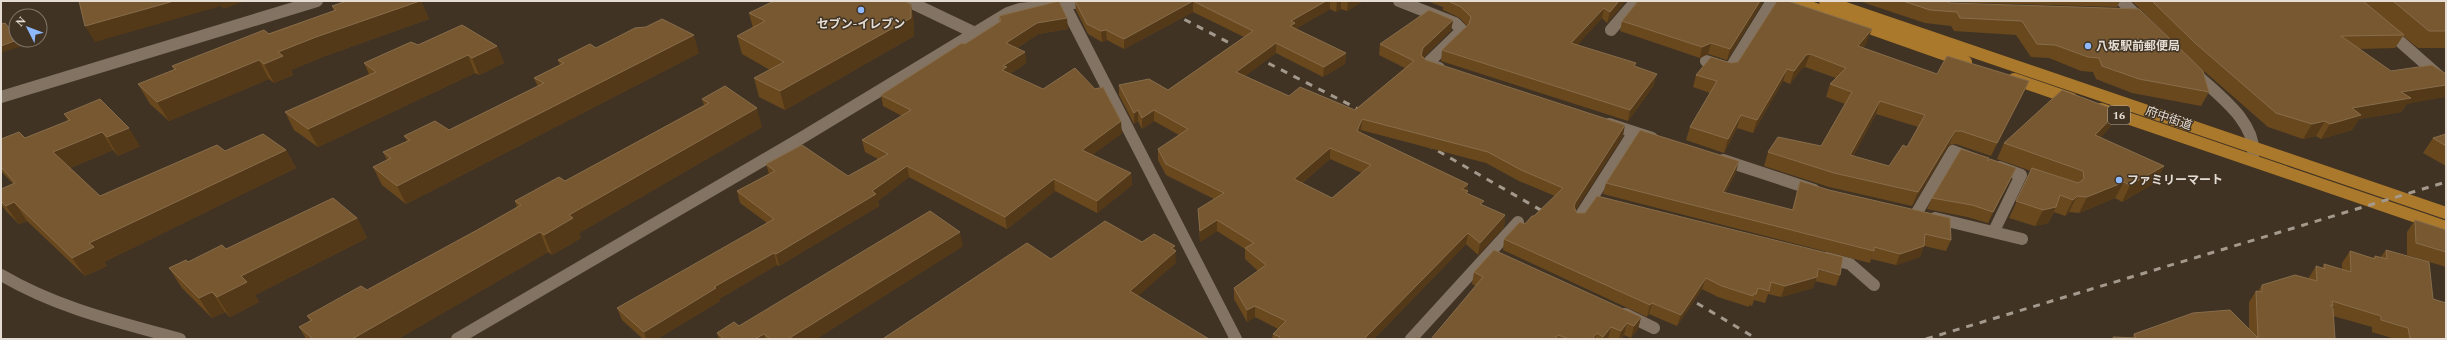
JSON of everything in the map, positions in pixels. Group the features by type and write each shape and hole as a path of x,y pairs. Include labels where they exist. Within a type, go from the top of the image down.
{"main road":[{"path":"1793,1 1980,67"},
{"name":"府中街道","path":"1826,1 2446,213"},
{"name":"府中街道","path":"2003,75 2446,227"}],"street":[{"path":"1,97 219,29 317,1"},
{"path":"908,1 975,33"},
{"path":"457,339 803,137 1008,13 1020,10 1092,1"},
{"path":"1399,1 1455,23 1462,30 1427,64 1449,72"},
{"path":"1611,30 1636,1"},
{"path":"1706,61 1730,69 1772,1"},
{"path":"2122,1 2147,25"},
{"path":"1064,4 1236,339"},
{"path":"2120,14 2136,15"},
{"path":"2382,26 2446,82"},
{"path":"2190,68 2248,127 2256,148 2252,160"},
{"path":"1598,120 1663,141"},
{"path":"1579,218 1634,132"},
{"path":"1916,214 1953,151 2035,180"},
{"path":"1708,156 1827,194"},
{"path":"1994,231 2021,175"},
{"path":"1591,199 1606,203"},
{"path":"1902,210 2022,238"},
{"path":"1411,339 1518,222"},
{"path":"1491,253 1505,259"},
{"path":"1812,254 1850,264 1874,284"},
{"path":"1,275 22,289 51,302 180,339"},
{"path":"1612,308 1654,328"}],"building":[{"path":"79,1 174,1 85,26"},
{"path":"347,1 420,1 316,37 278,52 283,56 264,64 259,60 157,102 138,84 176,69 172,66 264,30 269,34 336,10 332,6"},
{"path":"774,1 904,1 911,4 911,18 780,91 754,78 784,62 737,36 765,21 749,13"},
{"path":"1059,1 1067,18 1037,23 1006,43 1025,52 1003,66 1007,67 1002,70 1043,89 1075,68 1095,89 1103,87 1121,121 1082,150 1131,173 1097,201 1054,179 1005,217 907,166 872,191 876,194 776,254 774,253 714,287 716,288 644,332 617,308 774,219 737,191 775,171 766,164 802,145 848,176 888,154 862,140 911,110 881,95 962,43 965,44 1001,21 999,16"},
{"path":"1075,1 1193,1 1124,39 1106,30 1101,31 1087,24"},
{"path":"1193,1 1326,1 1291,21 1295,23 1290,26 1346,53 1324,67 1276,43 1236,72 1289,96 1300,87 1355,110 1414,61 1380,44 1429,10 1453,20 1423,48 1421,55 1426,60 1625,125 1575,203 1574,207 1577,213 1585,213 1597,196 1843,257 1840,275 1818,269 1817,277 1785,286 1771,282 1769,291 1758,288 1756,294 1753,294 1753,296 1722,286 1706,278 1681,315 1652,303 1650,305 1504,239 1520,222 1525,224 1563,188 1521,170 1488,152 1362,119 1357,131 1468,184 1462,189 1468,191 1466,193 1484,201 1480,204 1505,215 1480,243 1468,233 1364,339 1279,339 1280,337 1273,334 1286,321 1255,306 1247,310 1234,288 1266,265 1245,248 1254,243 1217,220 1200,231 1198,209 1224,193 1166,164 1158,149 1188,129 1154,110 1142,118 1138,110 1134,113 1119,85 1149,79 1168,90 1253,31","holes":["1330,148 1371,165 1332,198 1294,179"]},
{"path":"1448,1 1619,1 1610,12 1604,8 1571,43 1636,63 1634,66 1657,74 1630,110 1442,50 1469,24 1471,17 1461,7"},
{"path":"1638,1 1760,1 1730,49 1711,43 1702,47 1622,21"},
{"path":"1777,1 1788,1 1872,29 1858,46 1937,74 1947,56 2029,81 1997,143 1961,131 1955,131 1918,192 1834,173 1768,152 1778,137 1821,146 1852,92 1830,84 1846,68 1810,54 1806,55 1794,71 1787,69 1757,120 1741,115 1728,139 1690,127 1717,81 1696,75 1711,57 1731,63 1738,62","holes":["1880,101 1925,115 1907,147 1903,145 1889,166 1850,155"]},
{"path":"1903,1 1946,1 1950,3 2139,9 2203,71 2209,92 2139,79 2102,66 2099,58 2088,57 2055,45 2037,44 2022,21 1960,18 1957,12 1930,10"},
{"path":"2152,1 2363,1 2404,35 2341,36 2391,71 2432,65 2446,74 2446,85 2401,92 2411,98 2352,108 2361,115 2330,124 2325,121 2312,124 2276,113 2195,43"},
{"path":"2393,1 2446,1 2446,31 2429,31"},
{"path":"662,19 694,35 397,186 373,167 391,158 383,152 410,140 404,136 435,121 449,130 544,83 534,78 564,63 558,60 590,44 596,48 635,28 646,27"},
{"path":"5,23 8,27 8,43 1,46 1,24"},
{"path":"462,25 497,46 472,58 468,55 308,129 285,112 376,72 364,63 411,42 418,45"},
{"path":"725,86 757,108 569,215 573,218 544,235 540,232 352,339 313,339 299,327 312,320 307,316 361,286 367,290 521,205 515,201 559,177 565,181 709,103 702,99"},
{"path":"2062,90 2118,111 2095,135 2164,166 2130,185 2124,182 2087,197 2077,196 2073,200 2060,195 2056,207 2043,210 2016,201 2032,168 2078,183 2084,179 2083,171 2004,143"},
{"path":"100,99 129,128 107,137 102,132 53,152 100,196 217,145 225,151 263,134 286,150 89,243 94,247 72,258 14,202 6,206 1,201 1,189 15,183 1,167 1,139 19,132 25,138 70,120 64,114"},
{"path":"1640,130 1739,161 1723,192 1793,210 1800,181 1829,190 1950,218 1951,240 1925,234 1924,246 1900,254 1874,247 1874,251 1606,183"},
{"path":"2446,134 2446,146 2433,138"},
{"path":"1961,149 1989,158 1987,161 1990,159 2016,168 1993,212 1972,205 1932,198"},
{"path":"333,198 357,218 241,276 247,282 217,297 212,292 199,298 169,268 186,260 188,262 222,245 226,249"},
{"path":"930,211 960,232 788,339 770,339 764,334 755,339 724,339 717,333 734,322 739,326"},
{"path":"2415,220 2446,230 2446,252 2416,243"},
{"path":"1105,221 1142,242 1154,234 1175,246 1171,248 1176,251 1130,291 1209,339 884,338 1027,243 1051,259"},
{"path":"1494,250 1641,317 1634,326 1627,323 1621,331 1611,327 1603,337 1597,333 1592,339 1569,339 1558,335 1555,339 1431,339 1483,277 1474,272"},
{"path":"2386,250 2429,262 2433,299 2446,303 2446,339 2410,338 2408,328 2381,320 2381,316 2332,301 2333,306 2330,305 2333,309 2335,339 2114,339 2113,337 2136,338 2134,334 2193,313 2230,310 2258,338 2256,291 2262,292 2262,285 2295,275 2317,281 2316,266 2325,269 2324,264 2351,272 2350,251 2375,259 2375,256 2387,259"}],"railway":[{"path":"1172,13 1243,50"},
{"path":"1256,57 1366,113"},
{"path":"1426,144 1551,216"},
{"path":"1926,339 2446,182"},
{"path":"1685,296 1757,339"}],"place":[{"name":"セブン-イレブン","path":"861,10"},
{"name":"八坂駅前郵便局","path":"2088,46"},
{"name":"ファミリーマート","path":"2119,180"}]}
